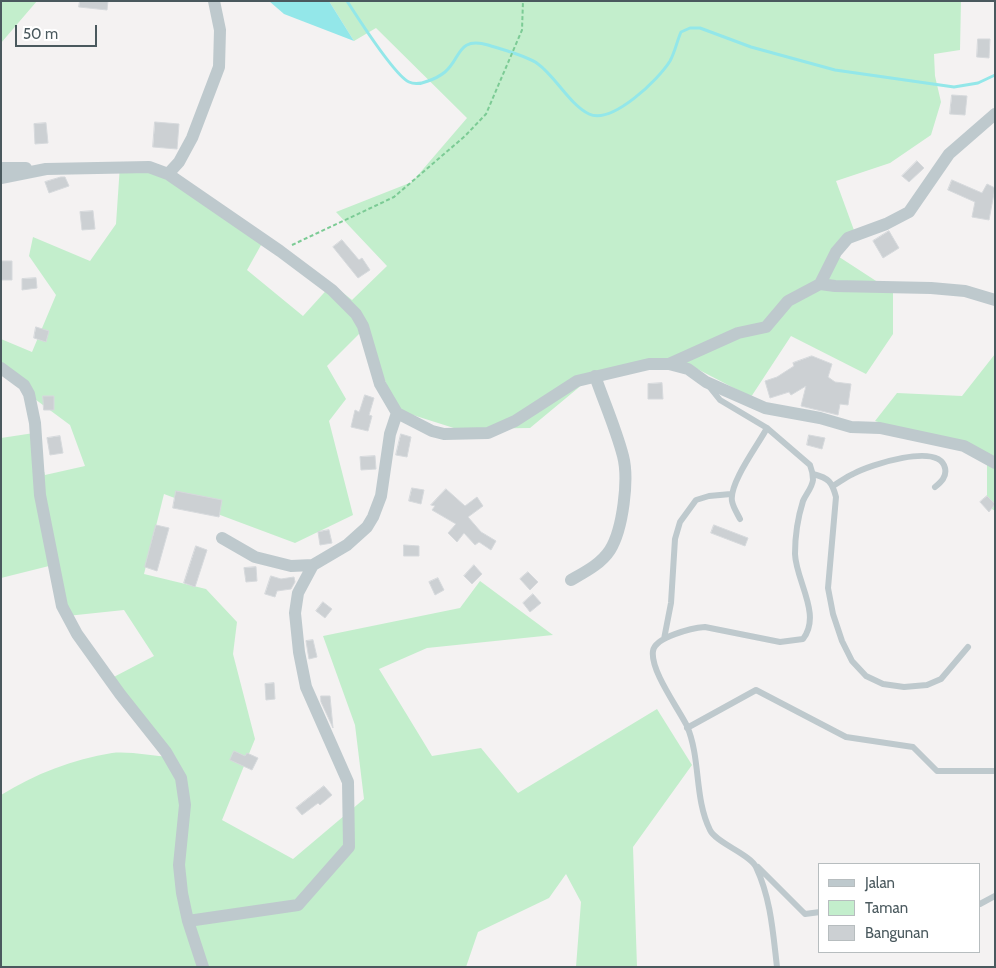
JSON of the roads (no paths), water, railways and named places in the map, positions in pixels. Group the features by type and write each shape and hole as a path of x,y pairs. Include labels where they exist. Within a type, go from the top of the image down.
{"street":[{"path":"168,174 179,162 192,138 219,66 220,30 214,1"},
{"path":"669,364 738,333 766,327 788,301 820,284 836,252 848,238 886,224 909,212 949,154 995,114"},
{"path":"1,168 149,168 168,174 280,251 332,290 356,314 363,326 380,384 397,413 432,431 444,434 488,433 516,421 577,381 649,364 669,364 688,369 706,382 765,408 820,418 851,427 880,428 964,446 995,463"},
{"path":"1,178 46,169"},
{"path":"820,284 965,291 995,300"},
{"path":"1,368 24,386 29,394 35,423 40,495 62,606 77,634 114,686 166,752 181,778 185,805 179,865 182,893 188,921 203,967"},
{"path":"571,580 593,568 610,550 617,534 625,483 623,457 595,376"},
{"path":"222,538 255,557 291,566 313,565 347,545 367,526 373,517 381,496 390,434 397,413"},
{"path":"188,921 298,904 349,847 348,782 306,687 299,652 295,613 298,593 313,565"}],"lane":[{"path":"706,382 720,400 767,428 810,465 813,483 804,499 797,526 795,554 798,571 810,610 810,624 807,634 803,639 780,642 705,627 694,628 657,643 653,650 653,664 687,728 695,757 703,811 710,832 756,865 805,914 818,912"},
{"path":"740,519 732,504 732,494 741,471 767,428"},
{"path":"833,486 854,473 899,458 931,456 939,459 945,466 946,473 943,480 935,487"},
{"path":"813,474 826,477 833,486 836,497 828,588 833,614 842,641 852,661 866,676 883,684 904,687 926,685 941,678 968,647"},
{"path":"664,639 670,603 674,539 680,522 696,500 709,496 732,494"},
{"path":"687,728 756,690 846,737 913,746 937,771 995,771"},
{"path":"756,865 771,909 777,967"},
{"path":"981,903 995,896"}],"water":[{"path":"269,1 329,1 354,41 284,14"}],"waterway":[{"path":"347,1 386,58 402,77 409,82 421,83 439,76 450,67 465,46 478,43 514,53 538,64 582,110 599,116 622,107 646,89 670,61 681,32 690,28 700,28 751,47 835,70 954,87 978,83 995,75"}]}
